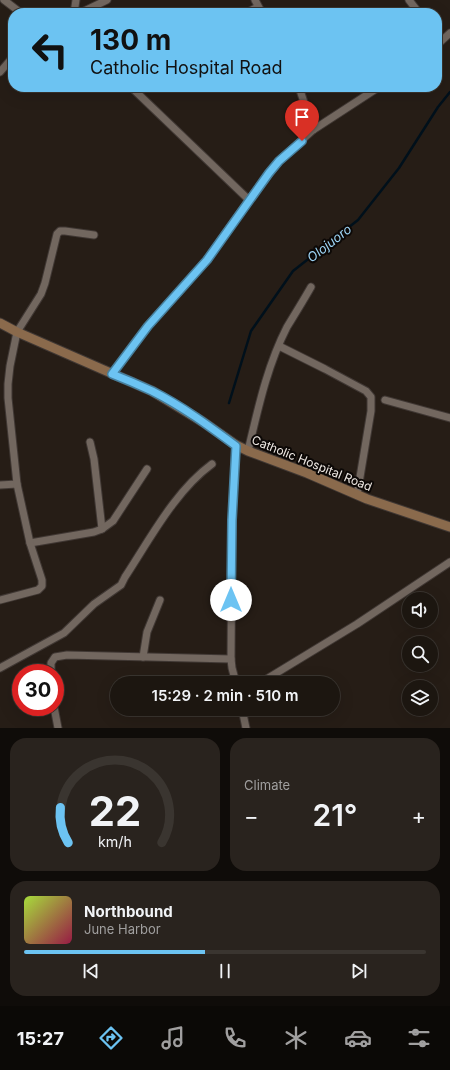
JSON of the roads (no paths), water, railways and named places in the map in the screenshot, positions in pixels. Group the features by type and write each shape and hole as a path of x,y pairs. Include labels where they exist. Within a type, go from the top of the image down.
{"street":[{"path":"4,0 14,8"},
{"path":"90,8 107,0"},
{"path":"409,0 415,8"},
{"path":"0,72 8,63"},
{"path":"136,92 248,200"},
{"path":"301,92 313,130"},
{"path":"112,374 148,326 207,260 248,200 279,161 313,130 371,92"},
{"path":"0,600 38,590 42,586 42,580 30,543 16,484 8,384 17,332 43,288 57,234 60,231 65,231 94,235"},
{"path":"248,451 263,389 279,346 287,328 311,287"},
{"name":"Catholic Hospital Road","path":"0,323 17,332 152,391 174,403 236,446 307,473 357,495 450,527"},
{"path":"279,346 366,391 371,397 371,411 357,495"},
{"path":"385,400 450,418"},
{"path":"90,442 94,459 102,529"},
{"path":"234,676 231,659 232,520 236,446"},
{"path":"0,668 64,633 94,604 122,585 125,577 177,499 198,475 212,464"},
{"path":"30,543 94,532 102,529 113,521 147,469"},
{"path":"0,485 16,484"},
{"path":"272,676 357,624 450,562"},
{"path":"143,657 147,632 160,600"},
{"path":"51,664 55,657 67,655 231,659"},
{"path":"56,716 58,728"},
{"path":"243,716 246,728"}],"waterway":[{"name":"Olojuoro","path":"229,403 251,331 293,271 358,220 399,168 438,107 450,92"}]}
